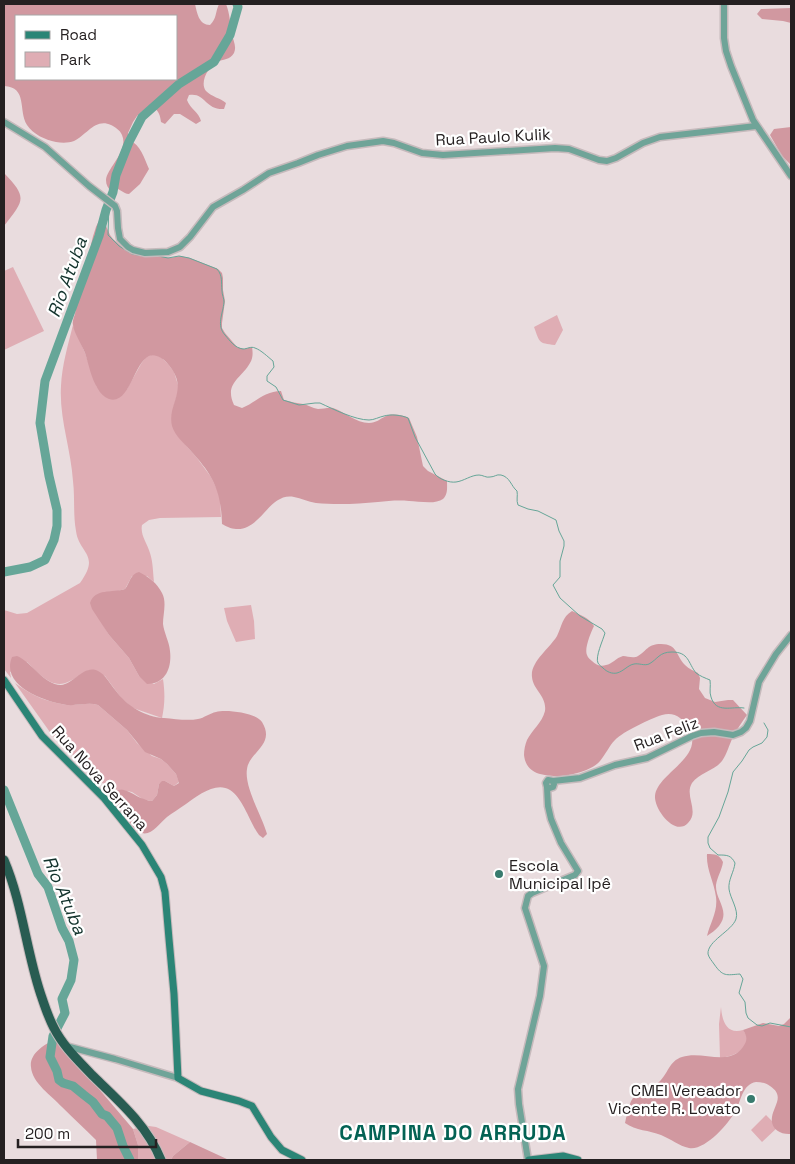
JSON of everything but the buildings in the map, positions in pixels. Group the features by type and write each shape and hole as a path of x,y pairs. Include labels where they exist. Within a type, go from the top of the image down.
{"highway":[{"path":"4,860 19,907 36,978 54,1029 72,1055 139,1122 156,1147 161,1160"}],"main road":[{"name":"Rua Nova Serrana","path":"4,680 42,736 104,798 142,845 161,877 165,892 178,1078"},
{"path":"178,1078 201,1091 252,1106 271,1137 282,1150 302,1160"},
{"path":"529,1160 563,1156 578,1160"}],"street":[{"path":"724,4 726,50 750,114 756,126 791,176"},
{"name":"Rua Paulo Kulik","path":"4,122 45,147 83,182 113,204 117,211 120,238 133,250 145,253 168,252 180,247 213,207 268,173 353,145 383,141 422,153 443,155 555,148 568,149 607,161 660,136 756,126"},
{"name":"Rua Feliz","path":"529,1160 518,1089 540,996 544,966 525,908 528,896 532,892 575,875 578,871 561,843 551,819 548,802 552,785 586,776 615,765 647,758 700,733 739,734 750,721 759,682 776,654 791,636"},
{"path":"63,1042 178,1078"}],"green space":[{"path":"13,267 44,331 4,350 4,271"},
{"path":"557,315 563,330 555,345 542,343 534,327"},
{"path":"73,325 97,387 127,389 145,358 151,355 155,354 168,364 174,372 178,385 173,409 177,435 211,477 220,499 221,517 160,518 149,520 142,525 143,536 151,556 154,582 147,576 132,576 125,589 107,592 102,623 109,635 129,658 139,676 154,684 163,679 164,708 162,718 133,708 122,699 105,676 90,670 63,684 57,684 46,679 27,662 10,672 11,678 4,669 4,610 17,614 27,613 80,583 89,566 89,560 76,531 72,469 63,422 61,398 63,370"},
{"path":"251,605 255,639 236,642 224,608"},
{"path":"15,683 48,701 70,705 98,705 127,730 137,743 152,756 161,759 167,764 176,774 179,782 174,786 165,781 159,784 157,795 152,801 144,800 132,792 116,789 111,791 52,735"},
{"path":"721,1007 722,1017 726,1025 733,1030 743,1030 747,1037 747,1042 742,1050 734,1055 720,1058 719,1024"},
{"path":"766,1115 778,1127 762,1142 751,1130"},
{"path":"149,1126 156,1127 190,1142 173,1156 171,1160 138,1160 138,1145 133,1129"}],"shaded area":[{"path":"4,4 195,4 201,21 210,25 215,18 219,4 226,4 235,50 230,57 217,62 211,67 204,79 206,91 226,103 224,109 213,107 199,96 189,95 188,103 201,121 196,124 180,114 174,114 165,124 161,122 159,113 153,107 145,109 137,116 128,133 129,140 139,148 149,169 140,184 129,194 116,188 111,191 106,183 107,175 123,147 122,135 117,129 105,123 96,125 72,142 61,143 48,140 36,134 27,125 19,95 12,87 4,86"},
{"path":"791,8 791,23 762,19 757,14 761,9"},
{"path":"791,127 791,165 782,156 770,135 774,129"},
{"path":"4,173 17,188 20,199 16,210 4,226"},
{"path":"102,217 113,239 134,254 190,258 218,269 222,273 225,301 222,328 237,347 244,349 252,347 253,351 250,363 232,386 231,398 234,405 242,408 265,395 281,391 284,400 305,404 318,409 333,408 364,423 378,421 391,415 401,415 409,418 417,437 423,466 428,471 447,481 445,497 440,501 431,502 397,501 339,504 316,503 294,497 285,497 271,505 259,518 245,528 234,529 222,524 218,492 210,475 173,430 171,418 178,384 171,368 161,358 152,355 145,358 124,394 117,399 109,399 99,390 75,332 73,322 77,303 93,235"},
{"path":"139,572 149,578 160,589 165,604 164,631 170,651 170,663 166,674 159,681 147,684 139,676 129,658 109,635 90,603 92,598 100,593 125,589 132,577"},
{"path":"572,611 582,615 594,626 586,652 588,658 595,664 604,666 623,656 636,657 653,645 671,646 682,662 698,673 700,678 699,689 705,698 715,702 733,700 747,715 722,761 692,783 690,793 693,814 688,823 683,826 677,827 666,820 658,808 655,796 657,788 662,781 683,761 692,746 692,737 689,729 676,716 662,715 624,733 613,742 597,764 575,774 553,776 536,773 525,761 524,753 527,740 542,719 545,711 544,701 533,682 532,671 537,661 554,641 564,619"},
{"path":"17,656 55,684 66,684 88,670 98,671 106,677 125,701 143,713 157,717 190,720 216,712 227,711 241,712 259,719 262,722 266,737 249,763 247,776 251,793 267,834 263,838 259,835 235,794 230,790 219,787 196,797 167,817 149,833 138,831 118,806 111,791 125,790 152,801 157,795 159,784 162,781 174,786 179,783 176,774 161,759 145,752 127,730 98,705 67,705 48,700 27,691 13,677 10,668 12,657"},
{"path":"707,854 720,857 723,862 717,879 716,890 723,915 719,926 707,936 715,913 716,902"},
{"path":"791,1017 791,1134 780,1132 774,1128 772,1117 778,1097 777,1093 768,1085 758,1082 751,1083 748,1086 742,1094 735,1112 722,1129 709,1141 695,1148 685,1147 656,1133 634,1128 625,1123 633,1098 638,1093 659,1082 674,1061 690,1055 730,1056 737,1053 745,1045 746,1038 743,1030 763,1023 779,1026"},
{"path":"52,1041 59,1042 133,1129 138,1145 138,1160 97,1160 96,1140 39,1084 32,1073 32,1058 41,1048"},
{"path":"190,1142 229,1160 171,1160 173,1156"}],"waterway":[{"name":"Rio Atuba","path":"4,572 30,567 45,560 54,540 57,526 57,510 40,423 45,381 99,236 113,192 116,175 129,142 142,117 179,84 214,62 230,35 238,7 237,4"},
{"path":"109,204 108,235 119,246 132,254 168,258 179,256 217,269 221,277 224,301 220,323 222,331 238,347 243,349 255,348 273,361 274,367 267,376 267,381 276,387 283,400 299,405 320,403 363,420 390,415 408,418 415,437 435,474 439,477 453,482 476,475 489,477 504,476 517,491 518,505 538,511 556,520 564,546 560,561 560,577 553,585 560,598 580,616 602,629 605,633 597,660 598,664 608,672 617,673 632,665 649,664 664,653 678,652 685,656 696,673 710,680 710,695 717,706 744,708"},
{"path":"764,723 768,730 767,737 762,743 749,750 733,772 719,817 708,837 710,848 718,855 730,857 735,863 729,882 729,889 737,915 730,928 711,945 708,954 722,973 728,975 740,974 743,979 739,993 745,1002 748,1018 757,1025 762,1026 770,1023 791,1027"},
{"name":"Rio Atuba","path":"4,790 38,874 48,887 62,928 69,941 74,960 71,980 62,999 65,1013 53,1036 50,1057 59,1080 73,1086 93,1102 102,1114 107,1116 117,1128 130,1160"}],"place":[{"name":"Escola Municipal Ipê","path":"499,874"},
{"name":"CMEI Vereador Vicente R. Lovato","path":"751,1099"}],"district":[{"name":"CAMPINA DO ARRUDA","path":"453,1132"}]}
